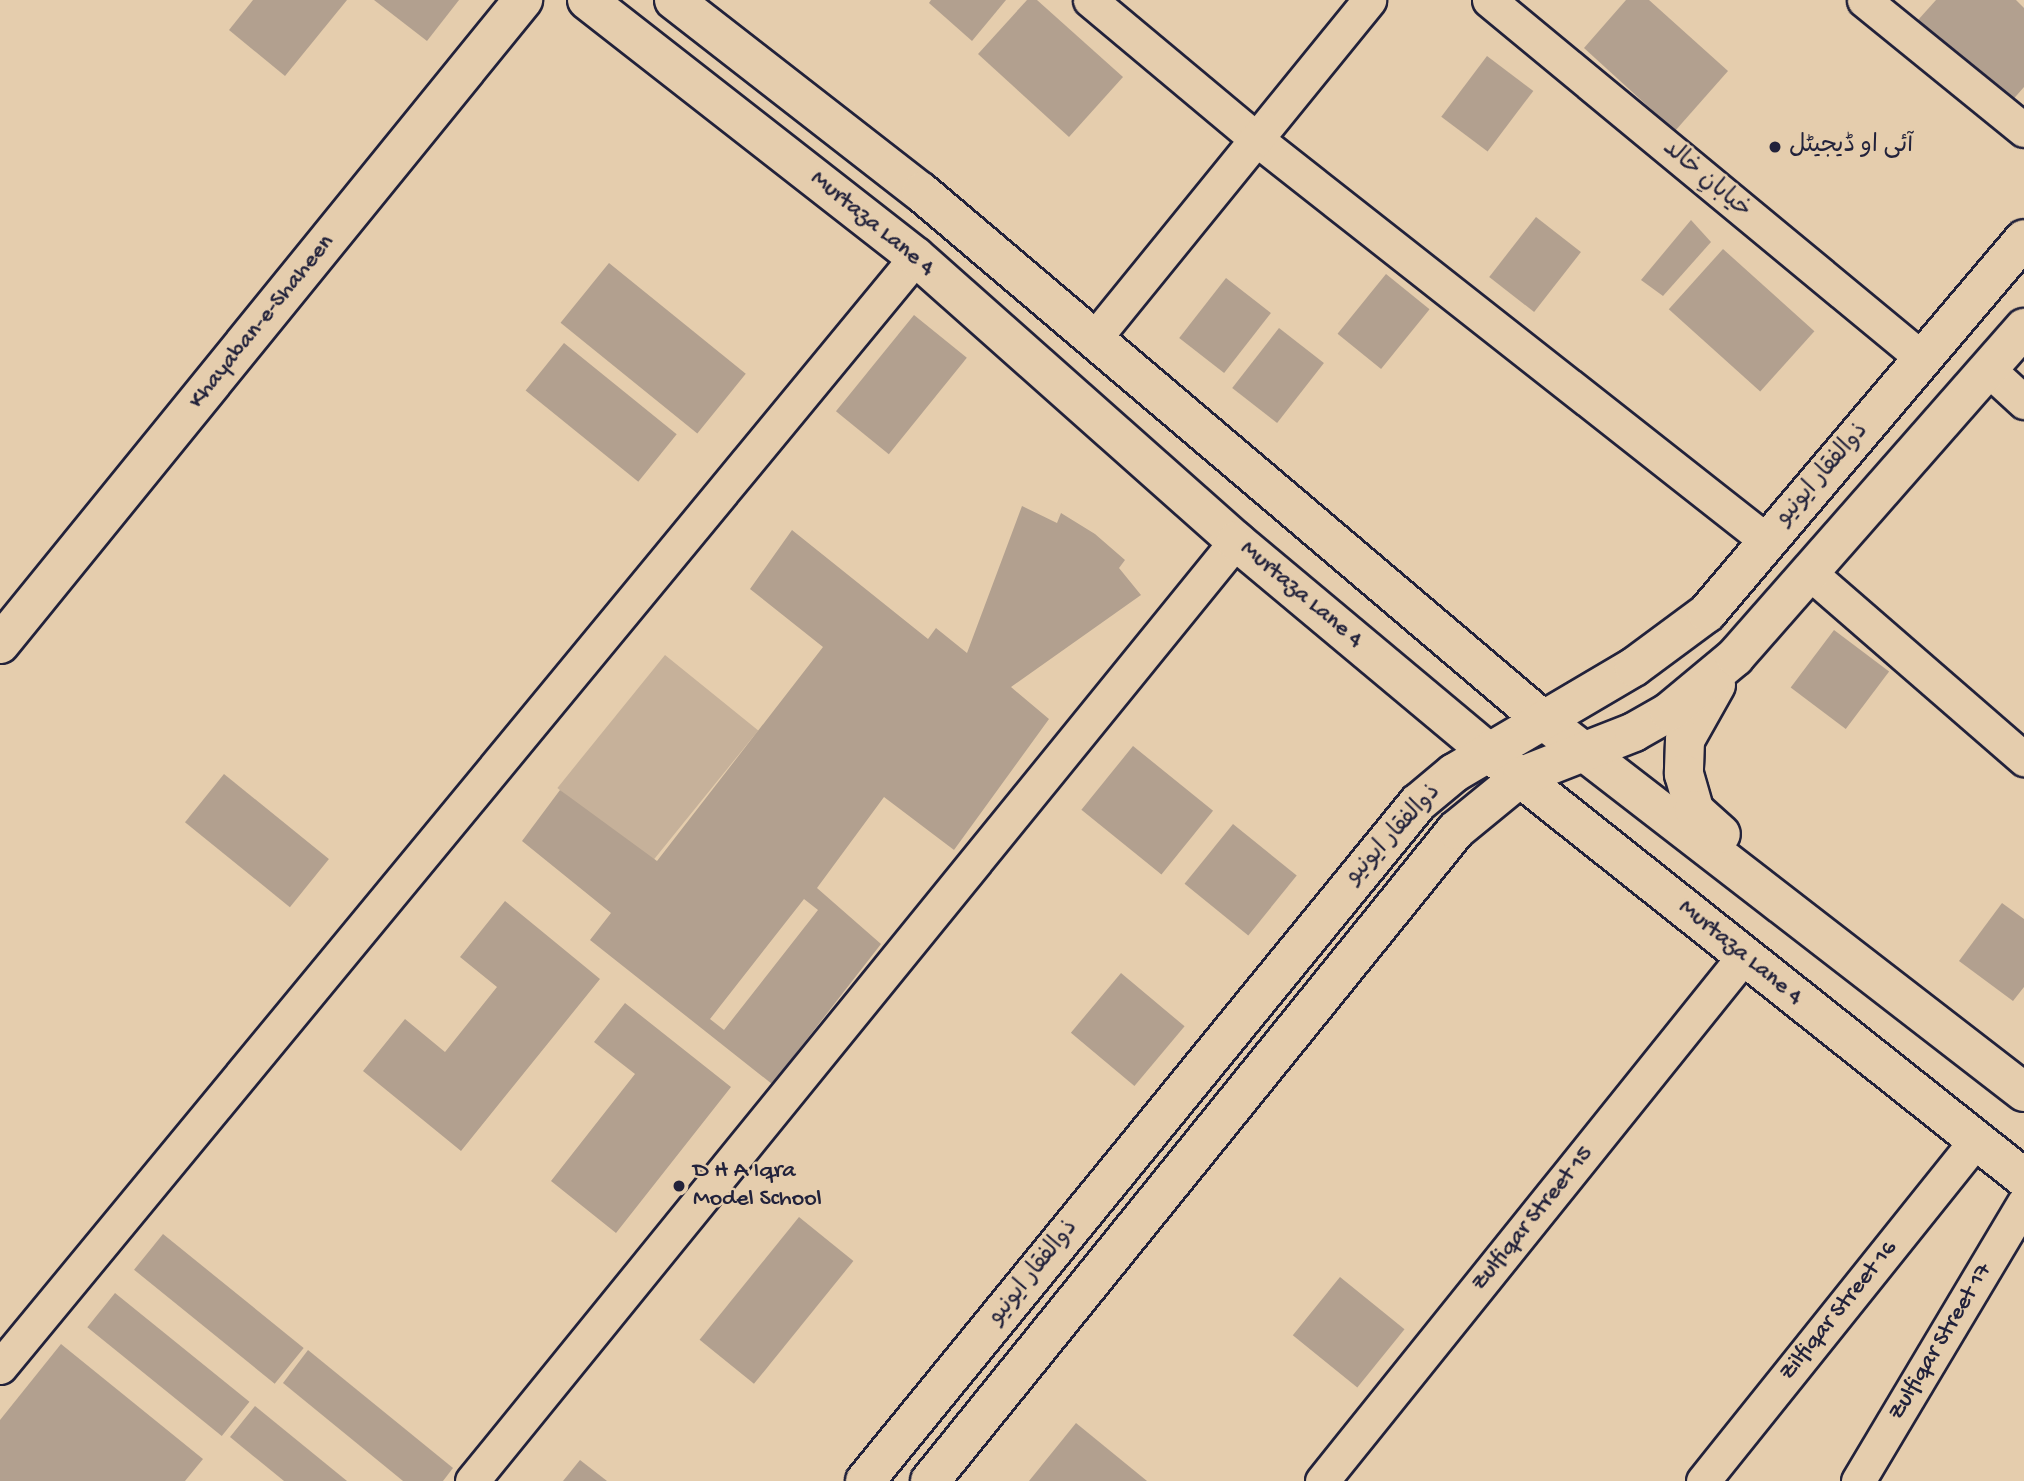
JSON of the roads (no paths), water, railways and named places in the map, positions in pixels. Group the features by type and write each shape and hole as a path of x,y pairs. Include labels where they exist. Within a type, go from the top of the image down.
{"street":[{"name":"Khayaban-e-Shaheen","path":"0,644 523,0"},
{"name":"Murtaza Lane 4","path":"587,0 916,257 1236,541 1489,752 2024,1178"},
{"path":"674,0 921,192 1543,720 1588,750 2024,1092"},
{"path":"1090,0 1255,138 1767,541"},
{"path":"1093,340 1369,0"},
{"name":"خیابانِ خالد","path":"1489,0 1923,359"},
{"path":"1864,0 2024,130"},
{"name":"ذوالفقار ایونیو","path":"865,1481 1385,840 1454,773 1671,644 1707,613 2024,239"},
{"path":"0,1367 916,257"},
{"name":"ذوالفقار ایونیو","path":"930,1481 1456,830 1521,776 1634,732 1669,712 1735,657 2024,328"},
{"path":"1988,369 2024,402"},
{"path":"472,1481 1236,541"},
{"path":"1810,573 2024,759"},
{"path":"1735,657 1685,740 1684,774 1694,810 1736,846 1767,891"},
{"name":"Zulfiqar Street 15","path":"1322,1481 1744,956"},
{"name":"Zilfiqar Street 16","path":"1703,1481 1976,1140"},
{"name":"Zulfiqar Street 17","path":"1858,1481 2024,1203"}],"place":[{"name":"آئی او ڈیجیٹل","path":"1775,147"},
{"name":"D H A Iqra Model School","path":"679,1186"}]}
